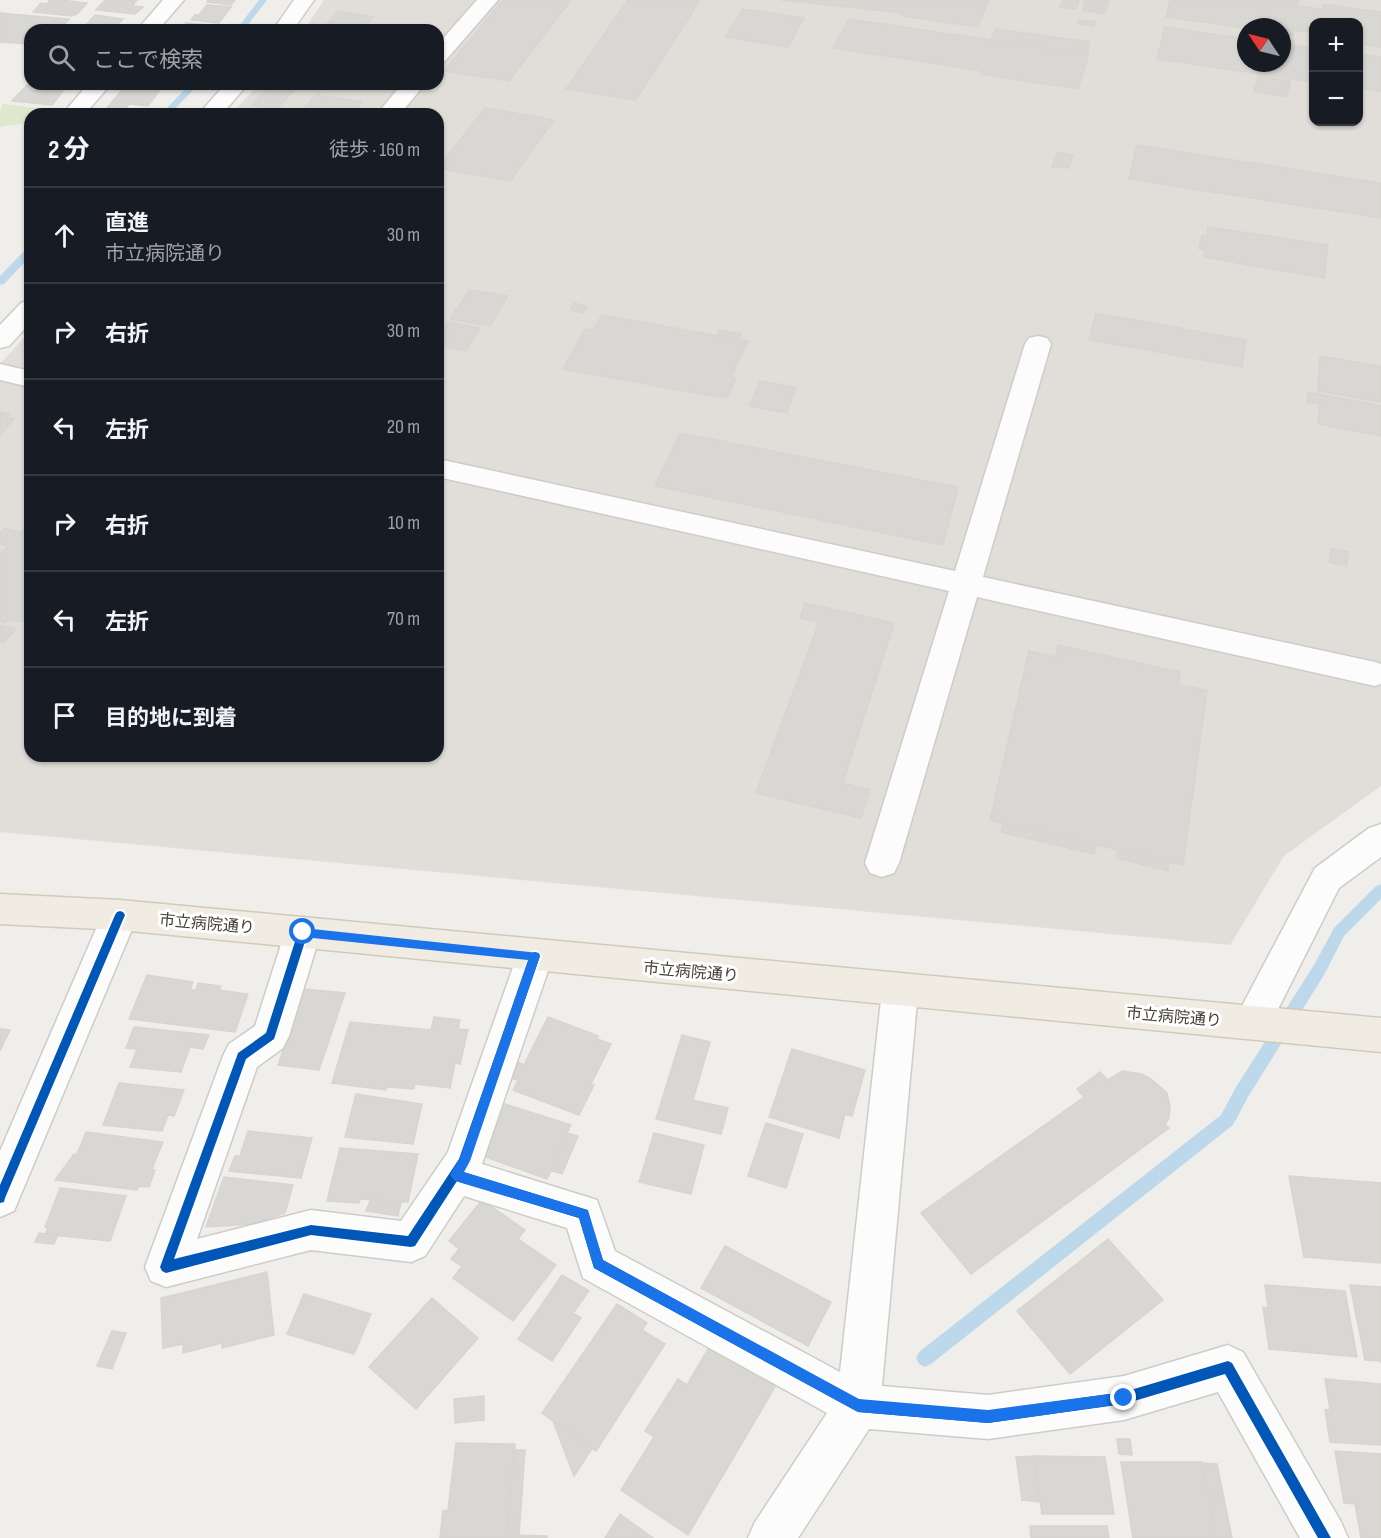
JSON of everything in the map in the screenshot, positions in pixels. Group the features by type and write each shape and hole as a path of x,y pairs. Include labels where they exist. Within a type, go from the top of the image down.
{"main road":[{"name":"市立病院通り","path":"0,909 120,915 1381,1035"}],"street":[{"path":"152,24 174,0"},
{"path":"288,24 304,0"},
{"path":"444,50 488,0"},
{"path":"79,108 95,90"},
{"path":"215,108 232,90"},
{"path":"393,108 409,90"},
{"path":"0,340 24,314"},
{"path":"882,862 1038,344"},
{"path":"0,372 24,378"},
{"path":"444,469 1375,674"},
{"path":"1252,1023 1327,878 1381,838"},
{"path":"0,1198 120,915"},
{"path":"303,932 270,1036 242,1056 166,1267 311,1230 411,1242 465,1161 535,956"},
{"path":"771,1538 858,1406 900,991"},
{"path":"455,1175 584,1214 598,1264 858,1406 988,1417 1124,1398 1228,1366 1325,1538"}],"shaded area":[{"path":"324,0 1381,0 1381,786 1284,856 1230,945 0,832 0,364 24,338 24,762 444,762 444,108 237,108 253,90 444,90 444,24 308,24"}],"green space":[{"path":"3,104 35,108 24,108 24,123 0,127 0,112"}],"building":[{"path":"50,0 87,3 77,14 71,16 33,12 41,3 47,4"},
{"path":"105,0 137,0 132,6 143,7 135,14 96,10"},
{"path":"208,0 235,0 231,5 207,2"},
{"path":"503,0 571,0 509,81 444,71"},
{"path":"628,0 700,0 636,100 566,89"},
{"path":"780,0 989,0 978,27 902,16 903,13"},
{"path":"1063,0 1079,0 1076,9 1060,7"},
{"path":"1085,0 1109,0 1105,14 1082,10"},
{"path":"1170,0 1294,0 1298,1 1297,6 1322,9 1323,4 1381,12 1381,47 1363,45 1363,18 1309,18 1309,32 1294,30 1293,35 1291,35 1291,18 1237,18 1237,27 1166,17"},
{"path":"207,5 231,7 219,23 191,20 195,15 199,15"},
{"path":"743,9 804,18 788,47 725,37"},
{"path":"339,11 374,17 367,24 327,24"},
{"path":"0,13 69,19 64,24 24,24 24,44 0,42"},
{"path":"95,15 123,19 118,24 87,24"},
{"path":"849,19 1089,54 1078,89 981,74 983,71 833,48"},
{"path":"1079,20 1095,22 1094,26 1078,24"},
{"path":"1165,27 1237,38 1237,71 1157,59"},
{"path":"996,29 1090,42 1087,54 991,40"},
{"path":"1291,45 1309,47 1309,81 1246,72 1291,72"},
{"path":"1363,55 1381,57 1381,91 1363,89"},
{"path":"1258,76 1290,81 1287,97 1254,92"},
{"path":"24,88 63,91 52,105 12,101"},
{"path":"122,90 160,90 148,106 112,102"},
{"path":"266,90 294,90 278,108 252,105"},
{"path":"316,95 362,102 357,108 304,108"},
{"path":"112,102 129,104 126,108 107,108"},
{"path":"485,108 554,120 510,181 444,169 444,160"},
{"path":"1137,145 1381,183 1381,218 1129,179"},
{"path":"1057,152 1073,155 1069,168 1052,167"},
{"path":"1208,227 1328,245 1324,278 1204,257 1205,250 1199,249 1202,235 1207,236"},
{"path":"469,290 508,296 490,326 450,319"},
{"path":"574,303 587,306 583,313 570,310"},
{"path":"1096,313 1246,340 1242,367 1089,340"},
{"path":"602,315 748,341 731,377 736,378 728,397 723,396 722,398 563,369 585,329 593,330"},
{"path":"447,322 480,328 466,351 444,346 444,327"},
{"path":"719,330 742,334 739,339 717,335"},
{"path":"1320,356 1381,366 1381,402 1318,391"},
{"path":"760,381 796,387 787,413 749,406"},
{"path":"1308,392 1381,406 1381,436 1318,424 1320,404 1307,402"},
{"path":"0,412 9,414 7,418 14,419 0,435"},
{"path":"680,433 958,487 943,545 655,486"},
{"path":"5,528 21,532 24,529 24,620 22,622 8,619 6,623 0,621 0,554 8,546 0,544 0,533"},
{"path":"1331,548 1349,552 1346,566 1329,562"},
{"path":"805,603 894,623 843,783 870,790 861,818 756,793 819,622 800,618"},
{"path":"0,625 16,629 4,643 0,642"},
{"path":"1058,645 1180,672 1178,685 1207,690 1183,865 990,820 1029,651 1056,657"},
{"path":"1003,823 1096,845 1094,854 1001,832"},
{"path":"1118,850 1169,862 1168,871 1117,858"},
{"path":"147,975 193,982 190,990 196,990 198,983 221,986 219,990 248,994 235,1032 129,1019"},
{"path":"304,989 345,993 319,1070 278,1065"},
{"path":"434,1017 460,1020 458,1029 468,1030 460,1064 455,1063 450,1088 415,1084 414,1089 387,1087 386,1090 332,1083 350,1022 431,1030"},
{"path":"548,1017 598,1036 597,1039 611,1044 579,1115 513,1090 518,1080 510,1078 518,1062 524,1065"},
{"path":"134,1027 209,1035 203,1049 190,1047 181,1072 130,1067 137,1049 126,1048"},
{"path":"0,1029 10,1030 0,1051"},
{"path":"682,1035 710,1042 693,1100 728,1108 721,1134 656,1119"},
{"path":"792,1049 865,1070 852,1116 845,1114 839,1138 769,1117"},
{"path":"1122,1071 1141,1074 1151,1079 1167,1093 1170,1106 1169,1118 1165,1124 1169,1128 971,1274 921,1213 1084,1097 1077,1089 1100,1072 1108,1080"},
{"path":"119,1083 184,1090 174,1116 168,1115 162,1131 103,1125"},
{"path":"356,1094 422,1104 413,1144 345,1137"},
{"path":"502,1103 571,1125 547,1179 477,1154"},
{"path":"766,1123 803,1134 786,1188 748,1176"},
{"path":"248,1131 312,1138 301,1178 229,1171 235,1156 240,1156"},
{"path":"86,1132 163,1142 152,1169 155,1170 149,1187 139,1186 137,1190 55,1180 74,1154 77,1154"},
{"path":"567,1133 578,1136 562,1174 551,1170"},
{"path":"654,1133 704,1145 691,1194 639,1182"},
{"path":"340,1148 418,1154 408,1202 360,1199 359,1203 327,1201"},
{"path":"1289,1176 1381,1183 1381,1263 1304,1257"},
{"path":"224,1177 293,1185 285,1213 253,1224 206,1227"},
{"path":"60,1188 126,1196 110,1241 45,1234 48,1227 45,1227"},
{"path":"371,1199 401,1202 398,1216 366,1211"},
{"path":"482,1200 525,1230 518,1239 556,1265 513,1321 453,1278 462,1266 451,1259 459,1249 449,1241"},
{"path":"39,1233 58,1235 54,1244 35,1242"},
{"path":"1108,1239 1163,1300 1070,1374 1017,1311"},
{"path":"725,1246 831,1302 808,1346 701,1288"},
{"path":"267,1272 274,1335 222,1348 222,1343 183,1353 183,1344 163,1348 161,1298"},
{"path":"562,1275 589,1291 573,1313 581,1318 552,1361 518,1339"},
{"path":"1265,1285 1345,1291 1357,1357 1269,1349 1263,1307 1268,1308"},
{"path":"1350,1285 1381,1287 1381,1363 1365,1360"},
{"path":"304,1294 371,1314 354,1354 287,1334"},
{"path":"432,1298 478,1338 416,1409 369,1367"},
{"path":"617,1304 647,1323 642,1330 665,1344 596,1451 542,1413"},
{"path":"112,1331 126,1333 112,1369 97,1366"},
{"path":"711,1344 776,1385 688,1535 621,1490 654,1437 645,1431 678,1379 687,1385"},
{"path":"1325,1379 1381,1384 1381,1445 1330,1442 1325,1410 1330,1410"},
{"path":"484,1396 484,1420 455,1423 454,1399"},
{"path":"553,1421 592,1449 574,1476"},
{"path":"1117,1439 1130,1439 1132,1455 1119,1454"},
{"path":"456,1443 515,1444 507,1535 547,1536 547,1538 440,1538 443,1511 448,1510"},
{"path":"514,1450 525,1450 519,1536 507,1535"},
{"path":"1335,1451 1381,1454 1381,1538 1361,1538 1355,1504 1344,1503"},
{"path":"1034,1456 1040,1502 1022,1500 1016,1457"},
{"path":"1034,1456 1105,1457 1114,1514 1042,1514"},
{"path":"1121,1462 1202,1462 1216,1538 1133,1538"},
{"path":"1202,1463 1217,1464 1232,1538 1216,1538"},
{"path":"620,1514 653,1538 605,1538"},
{"path":"1030,1526 1107,1526 1109,1538 1031,1538"}],"waterway":[{"path":"245,24 263,0"},
{"path":"171,108 189,90"},
{"path":"0,282 24,257"},
{"path":"925,1358 1227,1120 1242,1092 1319,970 1339,932 1381,890"}],"cycle path":[{"path":"0,1198 120,915"},
{"path":"303,932 270,1036 242,1056 166,1267 311,1230 411,1242 464,1161 535,956"},
{"path":"455,1175 583,1214 598,1264 858,1406 988,1417 1124,1398 1228,1367 1325,1538"}],"route":[{"path":"303,932 535,956 465,1161 455,1175 584,1214 598,1264 858,1406 988,1417 1124,1398"}]}
